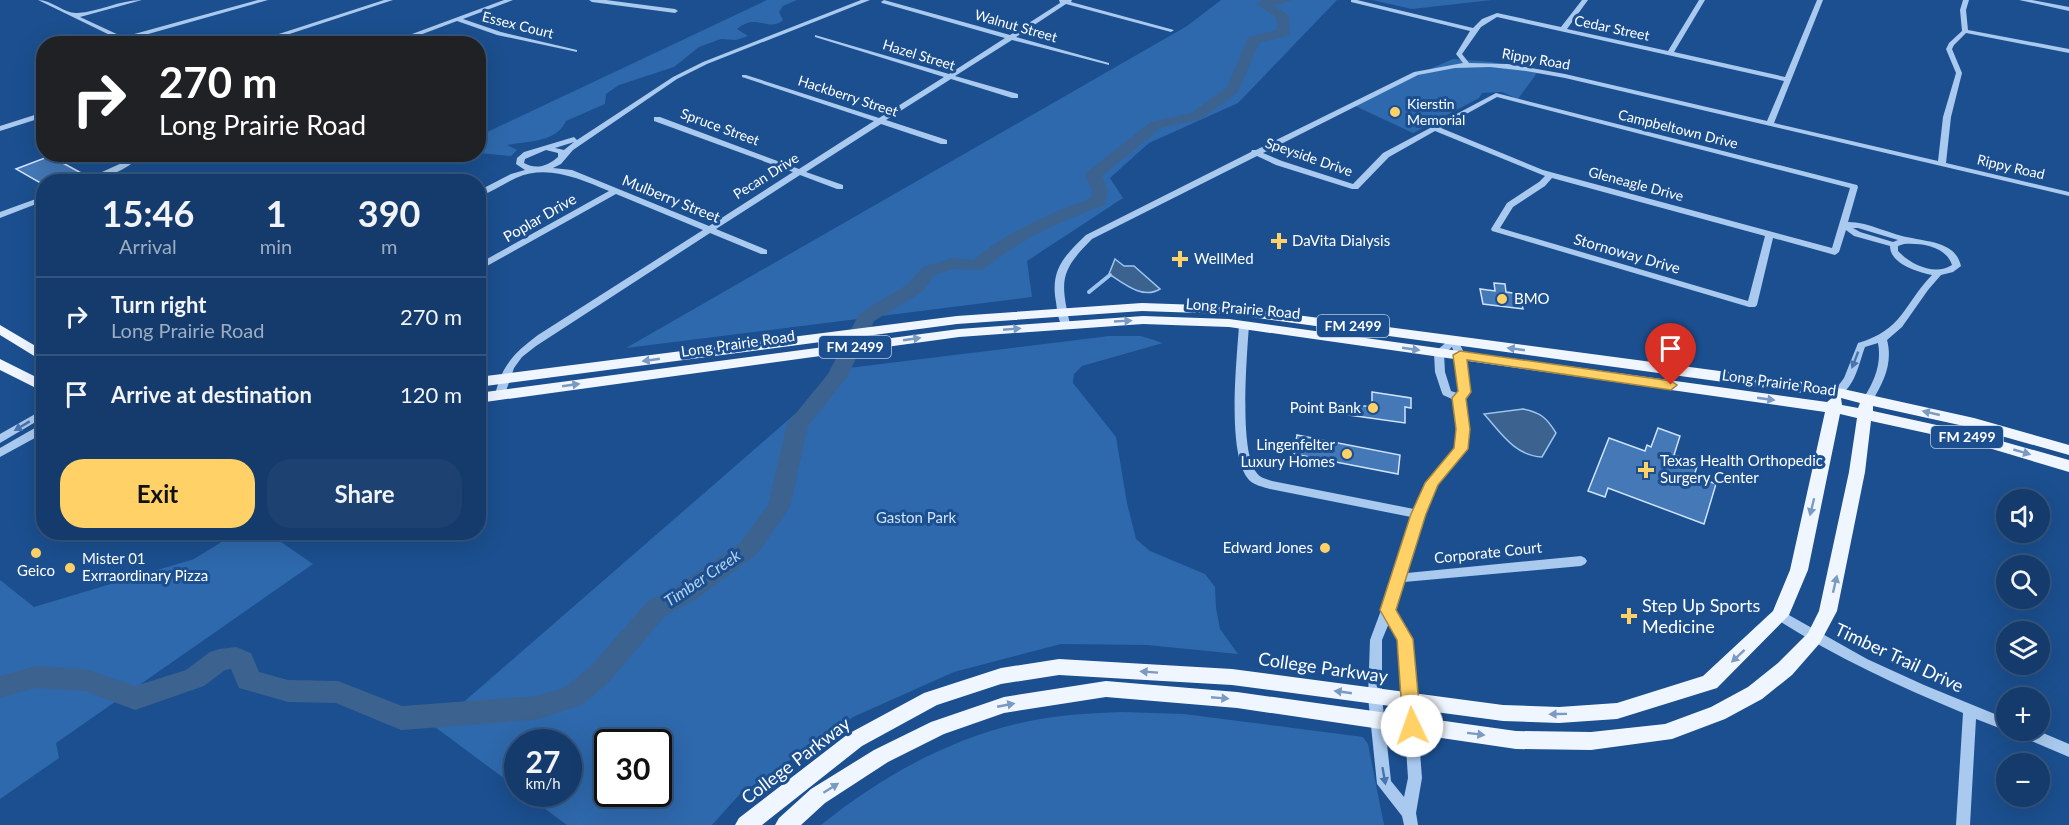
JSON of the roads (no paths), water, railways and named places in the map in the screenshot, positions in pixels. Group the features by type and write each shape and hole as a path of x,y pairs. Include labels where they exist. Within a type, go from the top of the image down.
{"main road":[{"name":"Long Prairie Road","path":"486,394 501,387 958,326 1063,318 1142,307 1229,310 1454,340 1974,423 2069,450"},
{"name":"Long Prairie Road","path":"1063,318 1244,325 1439,353 1836,401"},
{"path":"0,330 36,353"},
{"path":"0,364 36,383"},
{"name":"Long Prairie Road","path":"486,384 501,387"},
{"name":"College Parkway","path":"746,825 855,740 931,699 1001,676 1059,667 1232,677 1503,713 1559,715 1617,711 1710,682 1780,615 1799,570 1836,401"},
{"name":"Long Prairie Road","path":"1866,406 2069,466"},
{"path":"786,825 818,796 881,756 938,728 994,707 1106,689 1237,700 1412,726 1527,740 1591,741 1665,732 1718,713 1755,693 1785,669 1814,638 1828,611 1857,472 1866,406"},
{"path":"1104,669 1106,689"}],"street":[{"path":"41,0 116,36"},
{"path":"75,16 139,0"},
{"path":"134,36 265,0"},
{"path":"276,36 390,0"},
{"path":"410,36 510,0"},
{"path":"592,0 675,11"},
{"path":"486,190 518,174 551,166 570,148 675,78 705,63 867,0"},
{"path":"1562,30 1585,0"},
{"path":"1670,53 1702,0"},
{"path":"1770,124 1820,0"},
{"path":"1942,165 1947,117 1959,73 1949,49 1951,44 1965,31 1965,0"},
{"path":"2022,0 2069,9"},
{"path":"1063,1 1171,30"},
{"name":"Pecan Drive","path":"501,387 513,357 1063,1"},
{"path":"1353,1 1474,30 1459,54 1466,63"},
{"name":"Walnut Street","path":"884,2 1107,64"},
{"name":"Cedar Street","path":"1474,30 1487,17 1497,15 1789,80"},
{"name":"Essex Court","path":"457,19 499,34 575,51"},
{"path":"1965,31 2069,51"},
{"name":"Hazel Street","path":"817,36 1015,96"},
{"name":"Rippy Road","path":"1063,318 1057,288 1063,269 1072,253 1089,237 1416,73 1466,63 1516,66 2069,194"},
{"name":"Hackberry Street","path":"744,76 944,141"},
{"name":"Campbeltown Drive","path":"1434,128 1496,95 1854,188 1844,225"},
{"path":"0,129 36,117"},
{"name":"Spruce Street","path":"657,118 840,187"},
{"path":"486,186 511,171 529,152 548,148 601,128"},
{"name":"Speyside Drive","path":"1255,152 1279,163 1355,187 1386,155 1434,128"},
{"name":"Gleneagle Drive","path":"1434,128 1550,175 1835,252 1844,225"},
{"path":"548,148 559,150 563,157 564,168 569,172"},
{"path":"519,161 522,167 537,169"},
{"path":"103,174 130,162"},
{"name":"Mulberry Street","path":"537,169 569,172 764,252"},
{"name":"Stornoway Drive","path":"1550,175 1542,184 1510,205 1495,229 1752,305 1770,234"},
{"name":"Poplar Drive","path":"486,264 616,191"},
{"path":"0,215 36,201"},
{"path":"1844,225 1859,225 1908,240"},
{"path":"1844,225 1857,234 1894,245 1908,240"},
{"name":"College Parkway","path":"1836,401 1849,379 1861,345 1882,340 1908,315 1923,288 1939,272 1955,269 1958,263 1953,256 1930,244 1908,240"},
{"path":"1894,245 1897,256 1916,267 1939,272"},
{"path":"1916,267 1923,288"},
{"path":"1244,325 1241,378 1243,458 1252,477 1270,485 1418,514"},
{"path":"1454,340 1460,355 1465,392 1459,398 1447,393 1440,372 1439,353 1454,340"},
{"path":"1866,406 1876,388 1886,354 1882,340"},
{"path":"1410,819 1384,784 1376,697 1376,640 1399,578 1418,514 1432,483 1461,449 1463,429 1459,398"},
{"path":"0,439 36,417"},
{"path":"0,453 36,433"},
{"name":"Corporate Court","path":"1399,578 1581,561"},
{"path":"1388,610 1405,639 1415,778 1410,819"},
{"name":"Timber Trail Drive","path":"1780,615 1814,638 1887,676 1996,721"},
{"path":"1963,825 1970,710"},
{"path":"2046,741 2069,751"}],"waterway":[{"name":"Timber Creek","path":"0,687 35,677 85,680 135,698 195,678 219,660 236,658 242,661 248,680 288,691 338,692 401,718 536,708 572,697 599,675 656,609 686,593 749,548 779,507 798,424 837,377 866,318 915,288 929,271 953,263 977,266 999,248 1047,220 1099,201 1100,190 1093,175 1156,125 1196,116 1233,89 1253,40 1285,32 1282,15 1262,4 1286,0"},
{"path":"1089,292 1110,275"}],"place":[{"name":"Kierstin Memorial","path":"1395,112"},
{"name":"DaVita Dialysis","path":"1279,241"},
{"name":"WellMed","path":"1180,259"},
{"name":"BMO","path":"1502,299"},
{"name":"Point Bank","path":"1373,408"},
{"name":"Lingenfelter Luxury Homes","path":"1347,454"},
{"name":"Texas Health Orthopedic Surgery Center","path":"1646,470"},
{"name":"Edward Jones","path":"1325,548"},
{"name":"Geico","path":"36,553"},
{"name":"Mister 01 Exrraordinary Pizza","path":"70,568"},
{"name":"Step Up Sports Medicine","path":"1629,616"}],"park label":[{"name":"Gaston Park","path":"916,518"}]}
